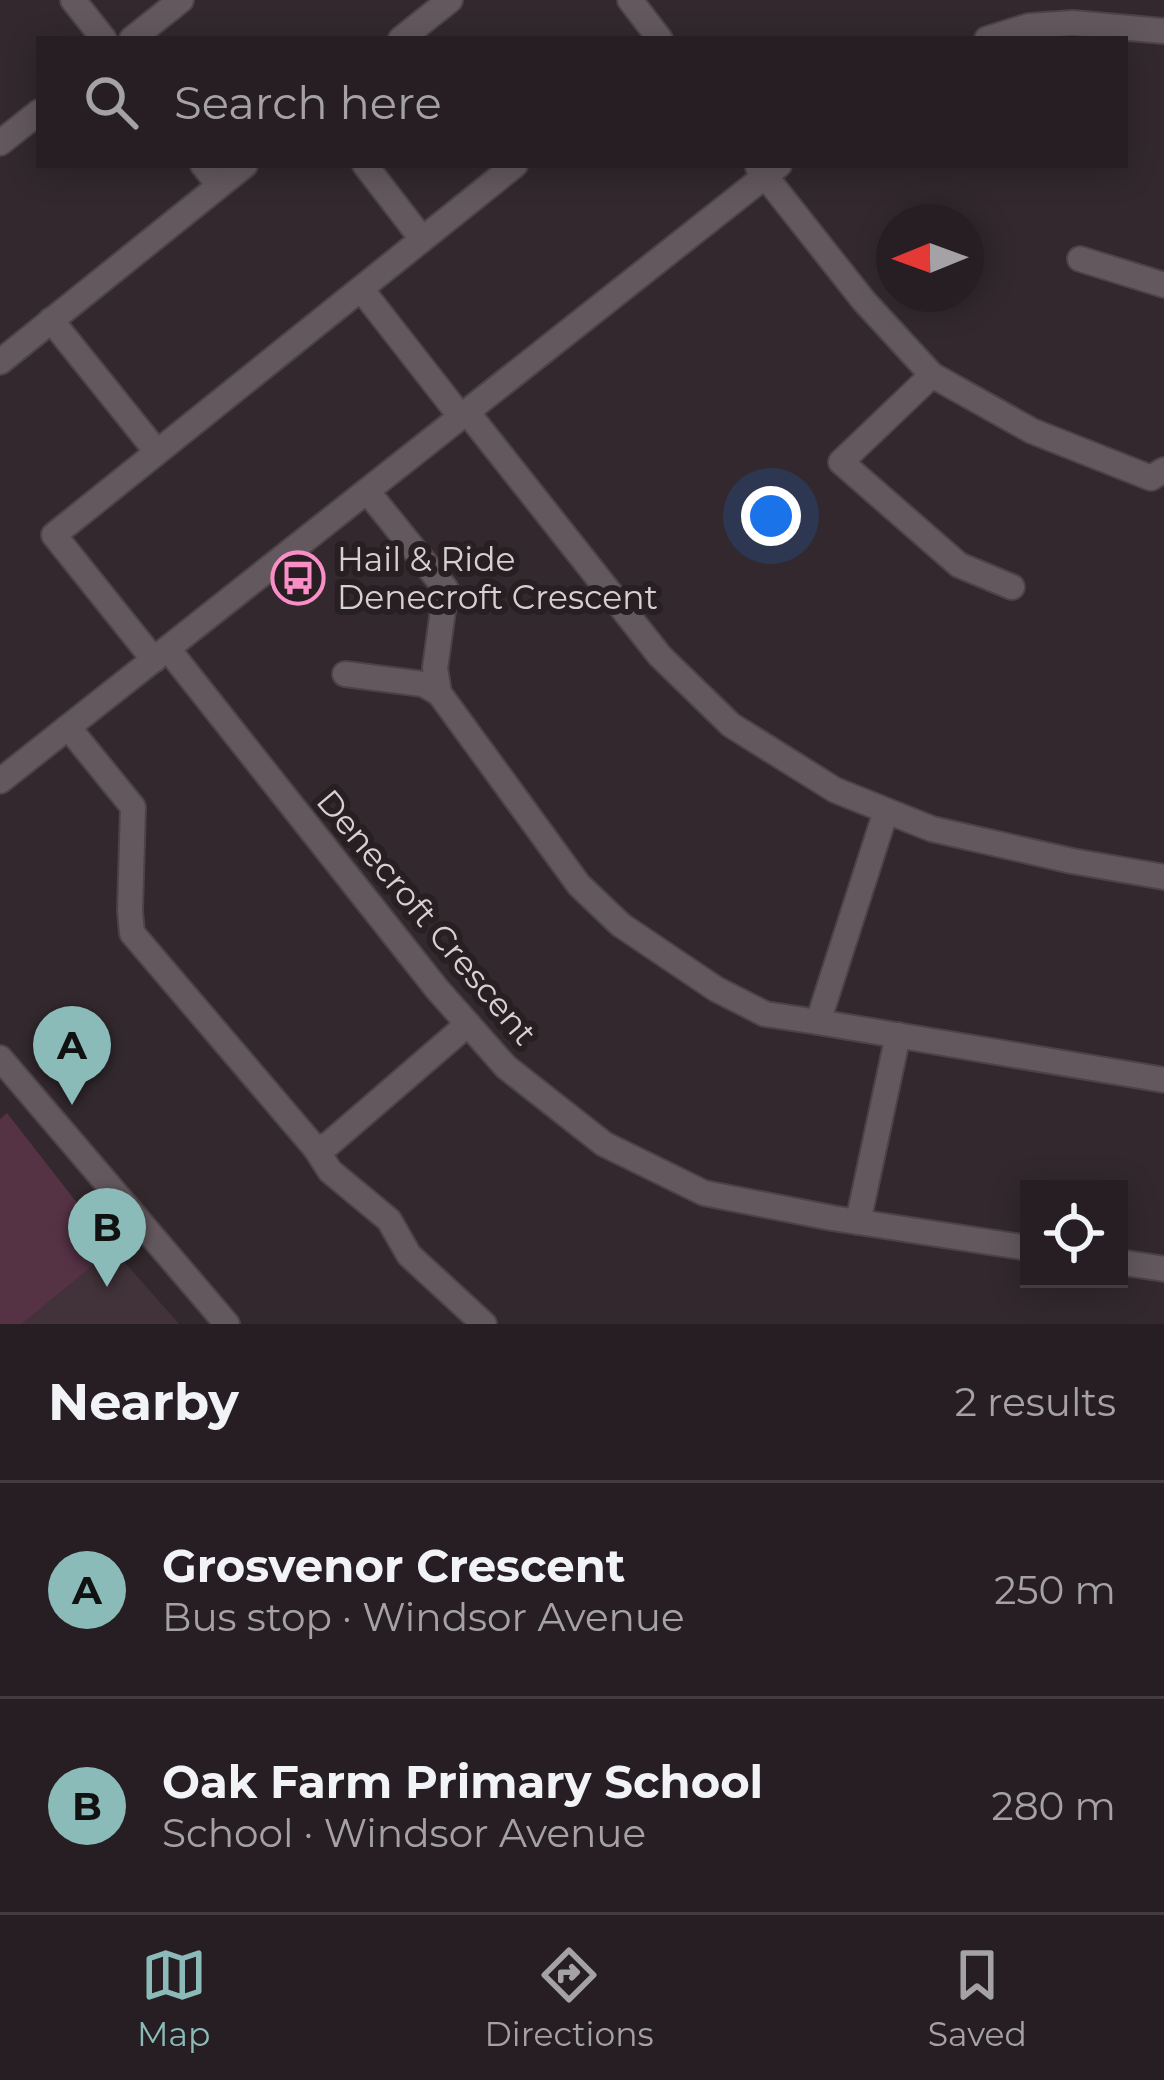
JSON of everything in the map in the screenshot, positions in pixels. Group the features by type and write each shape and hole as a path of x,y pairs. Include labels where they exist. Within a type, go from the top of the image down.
{"street":[{"path":"73,0 102,36"},
{"path":"136,36 181,0"},
{"path":"405,36 450,0"},
{"path":"630,0 658,36"},
{"path":"997,36 1029,26 1073,23 1164,31"},
{"path":"0,143 36,114"},
{"path":"367,168 422,239"},
{"path":"51,320 157,452 511,168"},
{"path":"0,781 767,169 864,302 932,375 1032,430 1102,460 1151,478 1164,470"},
{"path":"0,362 211,175"},
{"path":"1080,259 1164,285"},
{"path":"361,289 660,656 731,725 835,790 932,830 1164,877"},
{"path":"932,375 841,462 959,565 1012,587"},
{"name":"Denecroft Crescent","path":"157,452 54,535 161,654 506,1067 604,1144 704,1193 1020,1248"},
{"path":"368,490 446,589 435,668 439,693"},
{"path":"345,674 423,684 439,693 579,885 621,925 716,989 765,1014 1164,1080"},
{"path":"68,728 133,807 132,933 330,1171 389,1220 409,1256 484,1324"},
{"path":"818,1022 886,811"},
{"path":"316,1149 329,1144 468,1024"},
{"path":"858,1222 898,1036"},
{"path":"0,1058 226,1324"},
{"path":"1128,1263 1164,1269"}],"shaded area":[{"path":"7,1113 113,1249 22,1324 0,1324 0,1119"},
{"path":"113,1249 179,1324 22,1324"}],"place":[{"name":"Hail & Ride Denecroft Crescent","path":"298,578"},
{"name":"Grosvenor Crescent","path":"72,1105"},
{"name":"Oak Farm Primary School","path":"107,1287"}]}
